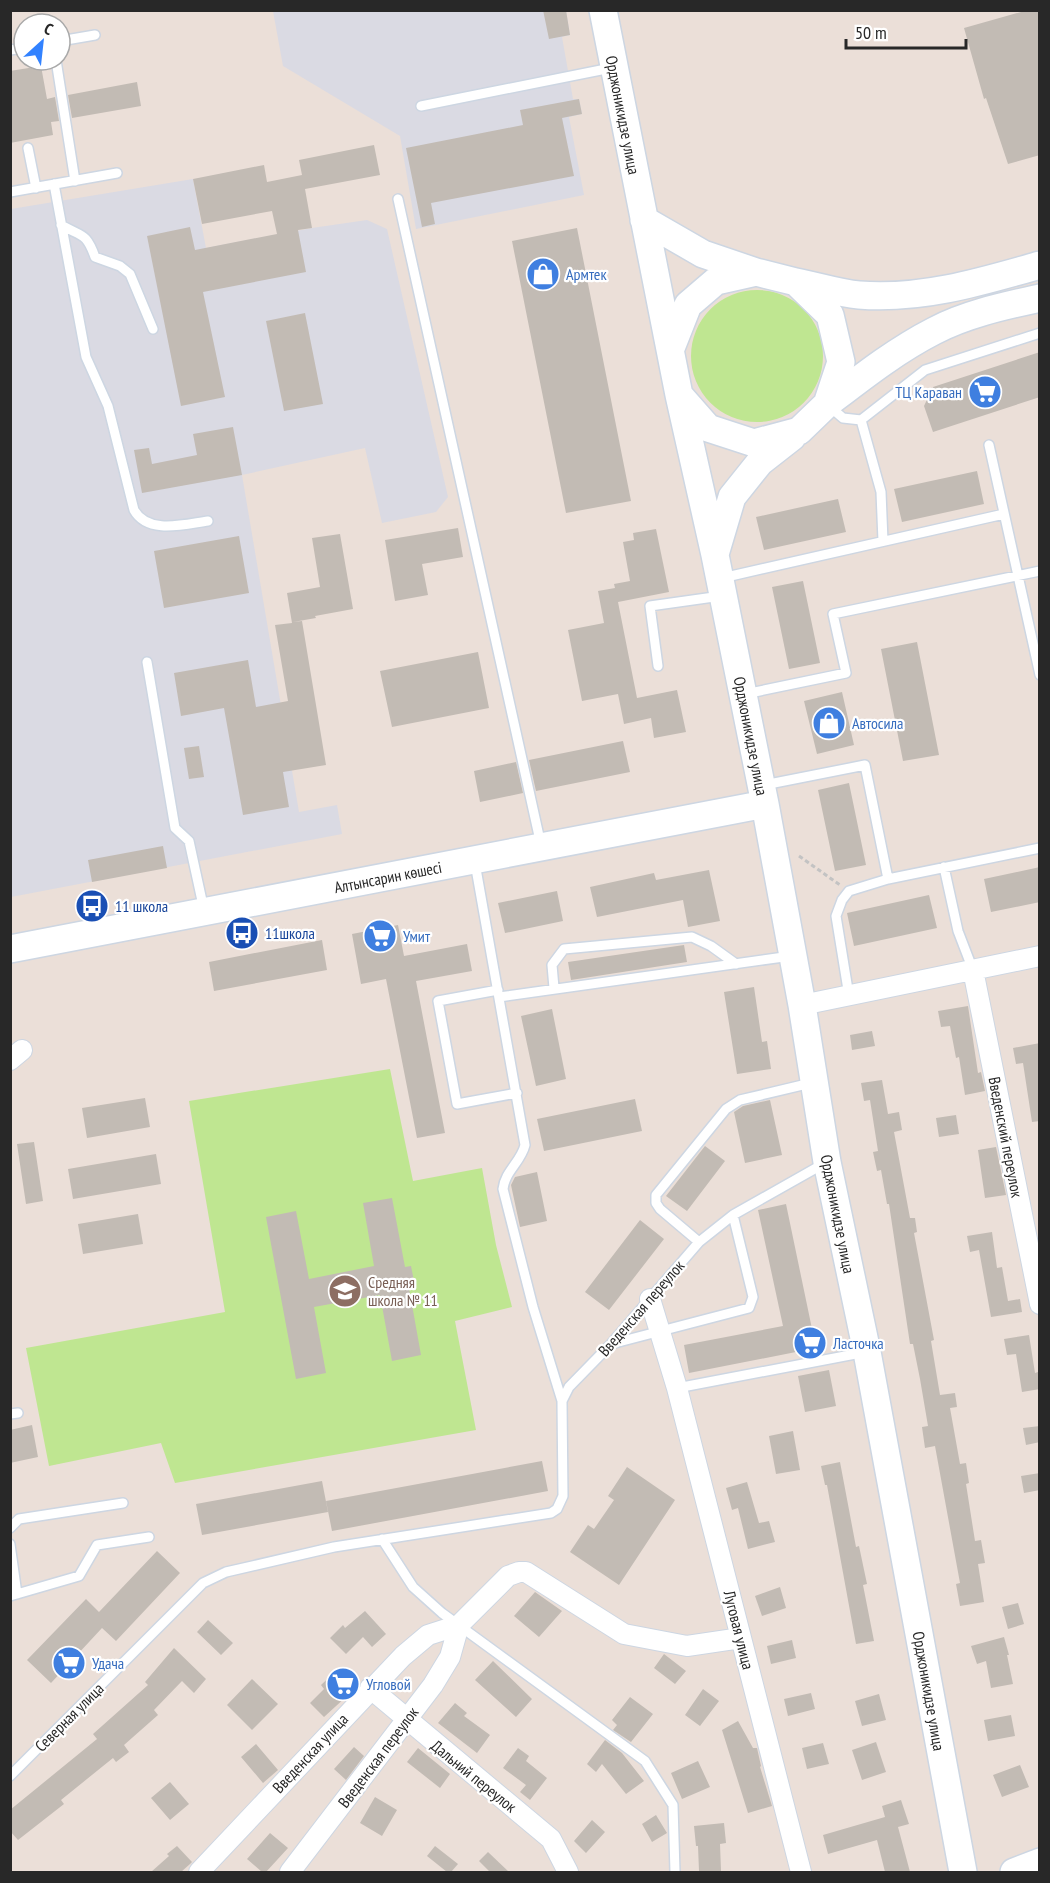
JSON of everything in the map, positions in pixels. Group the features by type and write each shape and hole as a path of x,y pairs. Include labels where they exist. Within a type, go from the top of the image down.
{"street":[{"name":"Орджоникидзе улица","path":"603,10 671,348"},
{"path":"644,220 703,254 756,272 859,295 921,294 974,284 1040,265"},
{"path":"756,272 716,281 688,305 671,348 679,395 708,428 754,443 799,431"},
{"path":"796,282 830,315 841,362 827,404"},
{"path":"719,576 732,497 760,462 799,431 827,404 881,363 935,330 988,310 1040,298"},
{"name":"Орджоникидзе улица","path":"679,395 719,576 763,795 802,1005 827,1162 867,1352 963,1872"},
{"name":"Алтынсарин көшесі","path":"10,949 541,847 763,795"},
{"path":"802,1005 1040,956"},
{"name":"Введенский переулок","path":"973,970 1040,1304"},
{"name":"Луговая улица","path":"650,1299 677,1388 801,1872"},
{"name":"Введенская переулок","path":"290,1872 406,1720 450,1657 459,1625 508,1576 519,1572 533,1575 624,1634 687,1646 741,1638"},
{"name":"Введенская улица","path":"198,1872 370,1688 403,1656 428,1635 459,1625"},
{"name":"Дальний переулок","path":"370,1688 551,1839 568,1872"}],"lane":[{"path":"72,39 95,35"},
{"path":"421,106 613,68"},
{"path":"58,72 75,181"},
{"path":"28,148 36,188"},
{"path":"10,192 117,173"},
{"path":"54,184 86,357 108,406 134,510 138,517 146,523 160,526 208,521"},
{"path":"398,199 541,847"},
{"path":"61,225 82,234 90,242 95,257 120,266 130,273 153,329"},
{"path":"827,404 843,418 861,420 925,369 1040,333"},
{"path":"861,420 881,492 883,541"},
{"path":"989,445 1040,675"},
{"path":"658,666 650,606 719,576 1004,514"},
{"path":"743,694 846,672 834,614 1040,571"},
{"path":"147,662 175,828 189,841 205,912"},
{"path":"763,795 865,765 888,879"},
{"path":"849,996 836,916 842,900 849,891 888,879 1040,848"},
{"path":"474,860 525,1145 523,1153 504,1180 503,1189 533,1307 562,1401 563,1496 557,1509 551,1513 382,1539 413,1587 442,1613 645,1761 673,1805 675,1872"},
{"path":"944,867 958,931 973,970"},
{"path":"554,988 552,965 564,949 692,937 711,946 736,964"},
{"path":"517,1093 457,1104 438,1001 793,956"},
{"path":"699,1242 660,1209 656,1203 656,1195 726,1109 740,1100 814,1082"},
{"name":"Введенская переулок","path":"562,1401 569,1387 611,1344 699,1242 733,1215 827,1162"},
{"path":"611,1344 748,1308 753,1297 733,1215"},
{"path":"677,1388 867,1352"},
{"path":"10,1528 19,1519 123,1503"},
{"path":"10,1544 14,1595 79,1576 97,1545 149,1537"},
{"name":"Северная улица","path":"10,1776 203,1582 226,1572 334,1547 382,1539"}],"path":[{"path":"799,856 849,891"}],"shaded area":[{"path":"273,11 566,11 570,35 562,37 573,99 579,99 582,114 569,117 584,195 416,229 400,136 283,66"},
{"path":"193,179 206,248 367,220 387,229 448,497 436,512 382,523 365,448 242,475 299,812 337,805 342,834 11,897 11,209"}],"green space":[{"path":"757,290 782,295 804,309 818,331 823,356 818,381 804,403 782,417 757,422 732,417 710,403 696,381 691,356 696,331 710,309 732,295"},
{"path":"390,1069 413,1181 482,1168 496,1245 512,1307 455,1321 476,1430 175,1483 161,1443 49,1466 26,1348 225,1312 189,1101"}],"building":[{"path":"543,10 566,10 570,35 549,39"},
{"path":"1028,10 1040,10 1040,155 1008,164 986,98 984,99 964,28"},
{"path":"10,71 42,72 47,99 55,97 59,121 51,122 53,135 10,143"},
{"path":"137,82 141,106 72,118 68,95"},
{"path":"579,99 582,114 562,118 574,176 431,203 435,224 422,227 406,148 523,125 520,110"},
{"path":"374,145 380,175 305,189 312,228 298,230 306,272 203,292 225,397 181,406 147,236 190,227 195,250 277,234 272,211 202,224 193,179 264,165 267,182 302,175 299,160"},
{"path":"577,228 631,501 566,513 512,241"},
{"path":"305,313 323,404 284,411 266,321"},
{"name":"ТЦ Караван","path":"1040,352 1040,397 933,432 924,406 933,387"},
{"path":"233,427 242,475 142,493 134,450 149,448 152,464 197,455 193,434"},
{"path":"977,471 984,504 902,522 894,489"},
{"path":"838,499 846,532 764,550 756,517"},
{"path":"458,528 463,557 422,564 428,595 395,601 385,540"},
{"path":"656,529 669,592 618,602 637,698 677,690 686,732 654,738 651,718 624,724 618,694 582,701 568,630 604,623 598,591 615,588 614,584 630,581 623,542 634,540 633,533"},
{"path":"340,534 353,609 293,622 302,621 326,765 283,772 289,807 243,815 224,708 181,716 174,673 248,660 256,707 288,701 275,625 292,623 287,593 320,587 312,538"},
{"path":"239,536 249,593 164,608 154,551"},
{"path":"803,581 820,663 789,669 772,587"},
{"path":"917,642 939,755 903,761 881,649"},
{"path":"478,652 489,708 392,727 380,671"},
{"name":"Автосила","path":"842,692 854,745 817,754 804,701"},
{"path":"623,741 630,772 536,791 529,760"},
{"path":"199,746 204,777 189,779 184,748"},
{"path":"516,762 523,793 480,802 474,771"},
{"path":"849,783 866,865 835,871 818,790"},
{"path":"163,846 167,868 92,882 88,860"},
{"path":"1040,867 1040,902 991,912 984,879"},
{"path":"709,870 720,921 688,927 683,900 597,917 590,887 654,873 656,880"},
{"path":"557,891 563,921 505,933 498,903"},
{"path":"929,895 937,928 854,946 847,913"},
{"path":"398,925 404,956 467,944 472,971 416,981 445,1133 417,1138 386,979 361,984 352,934"},
{"path":"322,940 327,970 214,991 209,962"},
{"path":"684,945 687,962 571,980 568,962"},
{"path":"754,987 762,1042 767,1041 771,1069 737,1074 724,992"},
{"path":"968,1006 978,1073 981,1072 985,1091 965,1095 959,1057 956,1058 950,1026 941,1027 938,1011"},
{"path":"552,1009 566,1079 536,1086 521,1016"},
{"path":"872,1031 875,1046 852,1050 850,1035"},
{"path":"1040,1043 1040,1121 1032,1122 1023,1063 1016,1064 1013,1048"},
{"path":"882,1080 888,1114 899,1112 902,1130 894,1132 910,1218 915,1218 917,1232 914,1233 934,1340 931,1341 940,1395 955,1393 957,1407 950,1408 960,1464 966,1463 969,1483 966,1484 975,1541 981,1540 985,1563 978,1564 984,1602 960,1606 956,1584 960,1583 935,1446 925,1448 922,1427 928,1426 920,1379 913,1344 910,1344 889,1204 887,1204 881,1170 877,1171 873,1152 878,1151 870,1100 864,1101 861,1083"},
{"path":"145,1098 150,1127 87,1138 82,1108"},
{"path":"635,1099 642,1131 544,1151 537,1119"},
{"path":"770,1100 782,1155 745,1163 734,1112 743,1106"},
{"path":"956,1115 959,1134 939,1137 936,1118"},
{"path":"34,1142 43,1201 26,1204 17,1144"},
{"path":"705,1146 725,1161 687,1211 666,1196"},
{"path":"996,1147 1006,1195 985,1198 978,1150"},
{"path":"156,1154 161,1184 73,1199 68,1169"},
{"path":"537,1172 547,1221 520,1227 511,1185 515,1177"},
{"name":"Средняя школа № 11","path":"392,1198 405,1267 411,1266 415,1286 409,1288 421,1355 392,1361 380,1295 314,1307 326,1373 296,1379 266,1217 296,1211 309,1279 374,1266 363,1203"},
{"path":"786,1204 816,1348 689,1373 684,1345 783,1326 758,1210"},
{"path":"138,1214 143,1244 83,1254 78,1224"},
{"path":"640,1220 664,1239 609,1310 585,1292"},
{"path":"992,1232 997,1268 1002,1267 1008,1301 1020,1299 1022,1312 991,1317 979,1250 970,1252 967,1236"},
{"path":"1029,1335 1040,1389 1022,1392 1016,1354 1007,1355 1004,1339"},
{"path":"829,1370 836,1406 805,1412 798,1376"},
{"path":"32,1425 38,1457 10,1463 10,1430"},
{"path":"1040,1426 1040,1442 1026,1445 1023,1428"},
{"path":"793,1431 800,1470 776,1474 769,1436"},
{"path":"542,1461 548,1491 332,1531 326,1501"},
{"path":"840,1462 856,1547 859,1546 867,1584 863,1585 874,1641 856,1644 827,1485 825,1485 821,1466"},
{"path":"627,1467 675,1500 619,1585 570,1552 588,1525 594,1529 614,1500 608,1496"},
{"path":"1040,1473 1040,1490 1024,1493 1021,1476"},
{"path":"322,1481 328,1512 202,1535 196,1504"},
{"path":"747,1482 759,1523 769,1521 775,1542 748,1549 738,1508 732,1510 726,1488"},
{"path":"157,1551 180,1573 116,1641 102,1628 51,1683 27,1660 86,1599 99,1612"},
{"path":"780,1587 786,1608 762,1616 755,1596"},
{"path":"535,1592 562,1611 539,1637 514,1616"},
{"path":"1018,1603 1024,1624 1008,1629 1002,1607"},
{"path":"365,1611 386,1634 372,1647 363,1637 346,1654 330,1638 343,1625 345,1628"},
{"path":"208,1620 233,1643 221,1655 197,1632"},
{"path":"1004,1637 1013,1684 991,1688 986,1661 977,1664 971,1646"},
{"path":"792,1640 796,1658 771,1664 767,1646"},
{"path":"174,1648 206,1679 194,1693 182,1681 154,1710 158,1715 124,1745 129,1752 116,1762 113,1758 61,1800 64,1804 18,1840 10,1831 10,1810 97,1739 93,1734 148,1685 145,1682"},
{"path":"664,1654 686,1671 675,1684 654,1668"},
{"path":"493,1661 532,1699 516,1717 475,1680"},
{"path":"340,1667 358,1686 324,1717 310,1703 324,1689 321,1685"},
{"path":"252,1679 278,1704 252,1730 227,1705"},
{"path":"703,1689 719,1701 700,1726 685,1715"},
{"path":"811,1693 815,1709 788,1716 784,1699"},
{"path":"879,1694 886,1720 862,1726 855,1701"},
{"path":"630,1697 653,1714 631,1742 613,1730 617,1725 612,1720"},
{"path":"455,1703 467,1713 464,1716 490,1735 477,1753 438,1723"},
{"path":"1011,1715 1015,1736 988,1741 984,1720"},
{"path":"738,1721 753,1748 757,1748 760,1767 772,1806 748,1813 722,1730"},
{"path":"605,1740 622,1753 644,1781 626,1794 602,1764 596,1772 587,1764"},
{"path":"876,1742 886,1772 862,1780 852,1750"},
{"path":"823,1743 829,1764 807,1769 802,1748"},
{"path":"256,1744 278,1770 263,1783 241,1757"},
{"path":"354,1747 364,1756 346,1780 334,1769"},
{"path":"418,1748 450,1774 440,1788 407,1762"},
{"path":"518,1748 529,1756 526,1761 547,1778 530,1800 520,1792 526,1785 503,1768"},
{"path":"698,1761 710,1787 682,1799 671,1773"},
{"path":"1020,1765 1029,1787 1002,1797 993,1775"},
{"path":"170,1782 189,1804 170,1820 151,1798"},
{"path":"375,1797 397,1810 382,1836 360,1823"},
{"path":"901,1800 909,1824 898,1827 910,1872 885,1872 877,1840 828,1854 823,1835 885,1817 882,1806"},
{"path":"656,1815 667,1833 652,1842 642,1824"},
{"path":"592,1820 605,1832 586,1853 574,1841"},
{"path":"724,1823 726,1843 720,1844 721,1871 699,1871 694,1826"},
{"path":"270,1833 288,1848 266,1872 262,1872 247,1859"},
{"path":"177,1846 192,1862 190,1864 181,1872 151,1872 169,1856 167,1854"},
{"path":"435,1846 458,1864 451,1872 447,1872 427,1856"},
{"path":"488,1852 509,1872 490,1872 479,1861"}],"place":[{"name":"Армтек","path":"543,274"},
{"name":"ТЦ Караван","path":"985,392"},
{"name":"Автосила","path":"829,723"},
{"name":"11 школа","path":"92,906"},
{"name":"11школа","path":"242,933"},
{"name":"Умит","path":"380,936"},
{"name":"Средняя школа № 11","path":"345,1291"},
{"name":"Ласточка","path":"810,1343"},
{"name":"Удача","path":"69,1663"},
{"name":"Угловой","path":"343,1684"}]}
